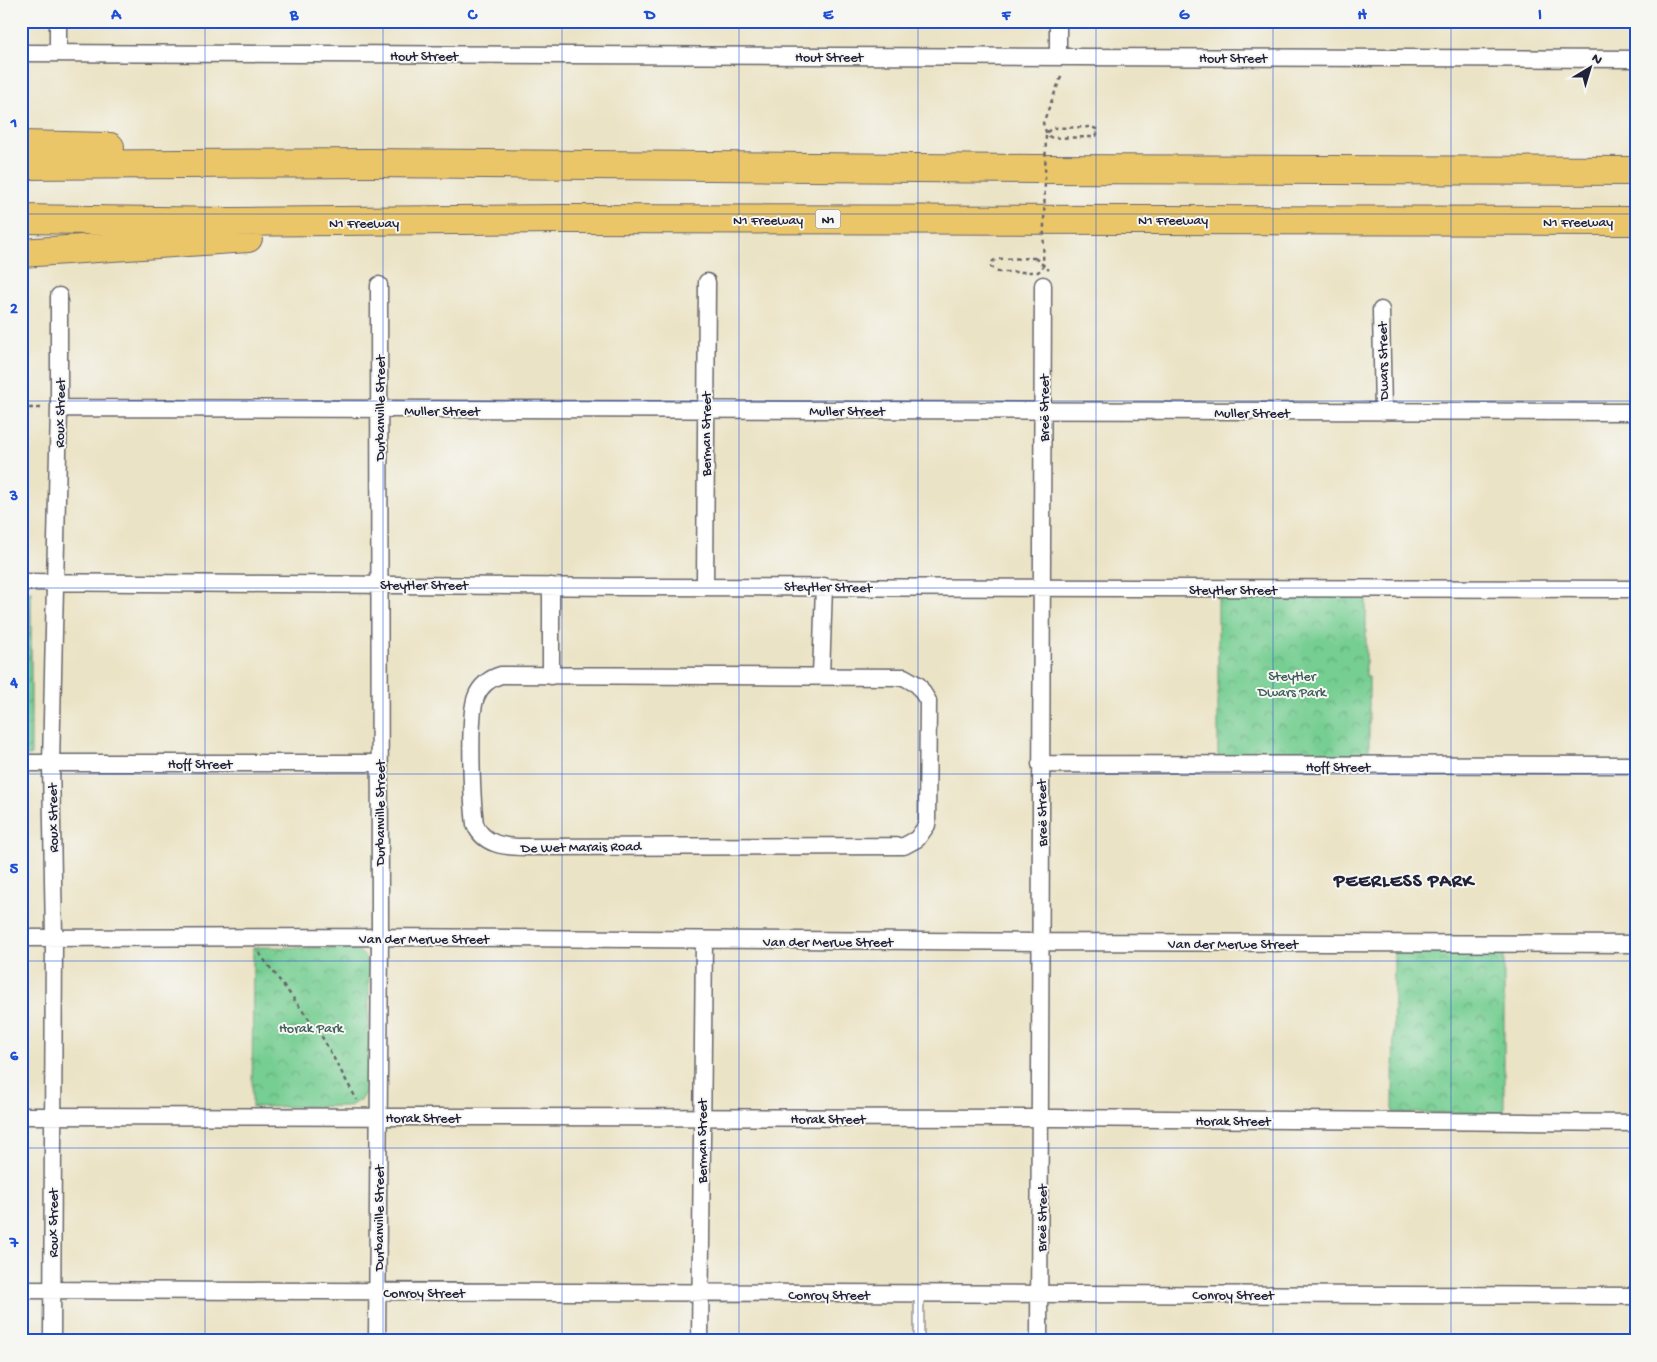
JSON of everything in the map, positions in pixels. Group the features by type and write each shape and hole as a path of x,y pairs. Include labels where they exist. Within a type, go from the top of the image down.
{"highway":[{"path":"21,145 333,155 370,163"},
{"path":"21,165 370,163 1046,170 1636,171"},
{"name":"N1 Freeway","path":"21,219 410,222 565,219 1636,221"},
{"path":"21,253 351,231 410,222"}],"street":[{"path":"58,21 58,54"},
{"path":"1058,21 1058,57"},
{"name":"Hout Street","path":"21,53 1636,59"},
{"name":"Berman Street","path":"705,586 707,282"},
{"name":"Durbanville Street","path":"377,1341 378,1291 372,1116 380,937 381,584 378,409 379,285"},
{"name":"Breë Street","path":"1039,1341 1043,942 1040,764 1043,285"},
{"name":"Roux Street","path":"52,1341 54,938 51,764 59,408 59,296"},
{"name":"Dwars Street","path":"1381,310 1383,412"},
{"name":"Muller Street","path":"59,408 1636,412"},
{"name":"Steytler Street","path":"21,582 551,586 1636,589"},
{"path":"551,586 551,676"},
{"path":"821,676 824,586"},
{"name":"De Wet Marais Road","path":"496,676 821,676 904,677 918,684 924,692 929,710 927,824 912,843 895,846 508,847 490,842 477,830 473,809 476,698 484,685 496,676"},
{"name":"Hoff Street","path":"21,763 379,763"},
{"name":"Hoff Street","path":"1040,764 1636,766"},
{"name":"Van der Merwe Street","path":"21,938 380,937 1636,944"},
{"name":"Berman Street","path":"700,1341 704,940"},
{"name":"Horak Street","path":"21,1116 1041,1118 1636,1123"},
{"name":"Conroy Street","path":"21,1290 1636,1296"}],"lane":[{"path":"919,1294 919,1341"}],"path":[{"path":"1035,258 997,259 993,261 991,267 998,272 1038,272 1043,268 1046,134 1052,128 1092,127 1098,130 1096,136 1092,137 1052,138 1048,135 1043,123 1061,77 1058,57"},
{"path":"21,408 59,408"},
{"path":"247,938 321,1035 372,1116"}],"green space":[{"path":"21,591 31,591 31,756 21,756"},
{"name":"Steytler Dwars Park","path":"1218,595 1366,595 1369,759 1218,759"},
{"name":"Horak Park","path":"253,947 351,948 365,957 369,968 369,1087 361,1099 350,1106 252,1107"},
{"path":"1394,951 1504,953 1504,1113 1393,1113"}],"district":[{"name":"PEERLESS PARK","path":"1404,879"}]}
